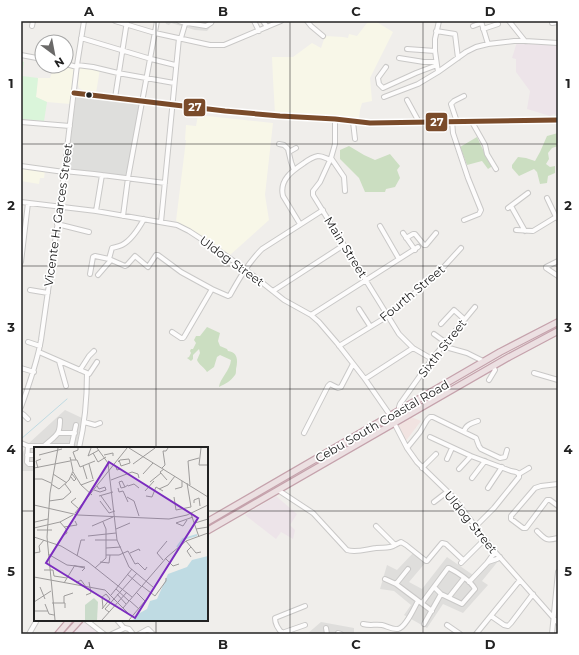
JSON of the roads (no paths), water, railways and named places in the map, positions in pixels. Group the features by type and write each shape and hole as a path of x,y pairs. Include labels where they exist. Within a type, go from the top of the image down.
{"highway":[{"name":"Cebu South Coastal Road","path":"208,521 504,349 558,322"},
{"name":"Cebu South Coastal Road","path":"208,530 508,357 558,332"},
{"path":"58,634 69,621"},
{"path":"67,634 79,621"}],"street":[{"name":"Vicente H. Garces Street","path":"21,407 34,372 40,346 58,224 77,66 84,21"},
{"path":"115,21 127,22 155,33 210,45 224,45 281,21"},
{"path":"123,216 128,178 157,21"},
{"path":"179,21 197,22 207,26 212,21"},
{"path":"254,21 259,31"},
{"path":"264,21 266,27"},
{"path":"307,21 323,36"},
{"path":"438,72 435,39 439,21"},
{"path":"509,21 525,41"},
{"path":"115,98 127,22"},
{"path":"161,222 176,65 180,38 186,22"},
{"path":"473,26 481,22 488,44"},
{"path":"552,23 558,22"},
{"path":"483,29 498,24"},
{"path":"436,31 455,34 458,58"},
{"path":"81,38 122,51 176,65"},
{"path":"384,97 418,84 476,47 514,41 558,43"},
{"path":"407,49 435,50"},
{"path":"21,55 34,57"},
{"path":"399,58 437,63"},
{"path":"386,67 378,78 379,84 383,88 437,63"},
{"path":"74,65 93,67 174,84"},
{"path":"74,93 272,116 335,119 370,123 558,120"},
{"path":"458,122 452,104 454,101 464,96"},
{"path":"407,100 420,122"},
{"name":"Main Street","path":"335,119 335,144 331,159 313,195 399,334 413,348 432,359"},
{"path":"452,121 453,133 468,178 481,210 479,214 464,220"},
{"path":"21,122 70,126"},
{"path":"353,122 355,140"},
{"path":"472,122 485,145 487,154 496,168"},
{"path":"279,144 287,147 294,170"},
{"path":"289,152 296,148"},
{"path":"300,224 291,211 282,192 283,184 294,170 307,161 319,156 331,159 344,177 345,191"},
{"path":"21,166 165,183"},
{"path":"96,211 102,175"},
{"path":"525,231 510,207 528,194"},
{"path":"516,230 533,231 557,218 547,198"},
{"name":"Uldog Street","path":"21,202 96,211 177,225 189,231 245,269 284,300 311,315 319,322 365,379 390,415 407,448 417,462 447,492 498,555 558,623"},
{"path":"21,262 22,240 28,203"},
{"path":"90,274 94,256 110,259 126,266 135,256 148,267 158,254 181,272 227,296 230,295 245,269 254,257 300,224 323,210"},
{"path":"98,275 110,259 112,248 120,247 126,243 144,219"},
{"path":"58,224 89,232"},
{"path":"380,226 399,259"},
{"path":"311,315 416,249 403,233"},
{"path":"406,238 415,234 423,244 426,245 436,233"},
{"path":"273,291 344,245"},
{"name":"Fourth Street","path":"339,346 388,316 440,271 461,248"},
{"path":"558,261 546,267 558,276"},
{"path":"172,332 183,338 188,332 212,289"},
{"path":"30,290 48,293"},
{"name":"Sixth Street","path":"399,410 400,404 432,359 475,307"},
{"path":"359,309 370,326"},
{"path":"441,324 454,310 464,319"},
{"path":"434,334 445,342"},
{"path":"28,342 40,346"},
{"path":"442,346 467,353 483,362"},
{"path":"365,379 413,348"},
{"path":"80,370 94,351"},
{"path":"39,352 87,373 87,397 79,447"},
{"path":"59,361 66,386"},
{"path":"89,374 97,362"},
{"path":"304,433 328,386 330,384 340,388 353,364"},
{"path":"489,380 495,370 493,366"},
{"path":"21,368 34,372"},
{"path":"534,373 558,380"},
{"path":"21,413 28,419"},
{"path":"407,448 430,417 433,417 476,438 479,446 483,450 500,458 505,457 507,450"},
{"path":"59,433 60,420"},
{"path":"464,432 466,427 478,420"},
{"path":"84,422 95,425 100,423"},
{"path":"21,443 28,446 72,447 76,424"},
{"path":"44,446 59,433 75,433"},
{"path":"430,437 470,456 520,474"},
{"path":"28,446 28,463 34,464"},
{"path":"447,459 452,448"},
{"path":"422,468 436,454"},
{"path":"27,455 34,455"},
{"path":"459,469 470,456"},
{"path":"472,478 485,461"},
{"path":"488,488 502,467"},
{"path":"475,527 494,508 520,474 529,468"},
{"path":"558,484 536,488 511,516 511,519 522,528 526,528 547,500 550,500 558,506"},
{"path":"278,490 313,513 347,550 351,551 387,548 401,542 426,561 442,543 444,543 462,562 485,539"},
{"path":"434,502 447,492"},
{"path":"376,526 395,545"},
{"path":"537,531 548,540 558,538"},
{"path":"469,582 487,562 497,559 498,555"},
{"path":"363,624 370,626 379,625 399,629 404,625 420,602 434,587 448,568 464,578 474,586 475,589 463,603 460,604 441,594 434,587"},
{"path":"396,584 408,569"},
{"path":"552,634 558,572"},
{"path":"449,597 464,578"},
{"path":"385,579 396,584 432,610"},
{"path":"476,634 520,580"},
{"path":"424,624 441,594"},
{"path":"490,616 508,626 533,594"},
{"path":"305,625 283,634 274,618 306,606"},
{"path":"29,634 36,621"},
{"path":"87,621 104,634"},
{"path":"118,621 124,628"},
{"path":"447,625 460,634"},
{"path":"112,634 124,628 129,628 133,634"},
{"path":"326,628 327,634"},
{"path":"139,634 148,629 153,634"}],"waterway":[{"path":"21,439 67,399"}]}
